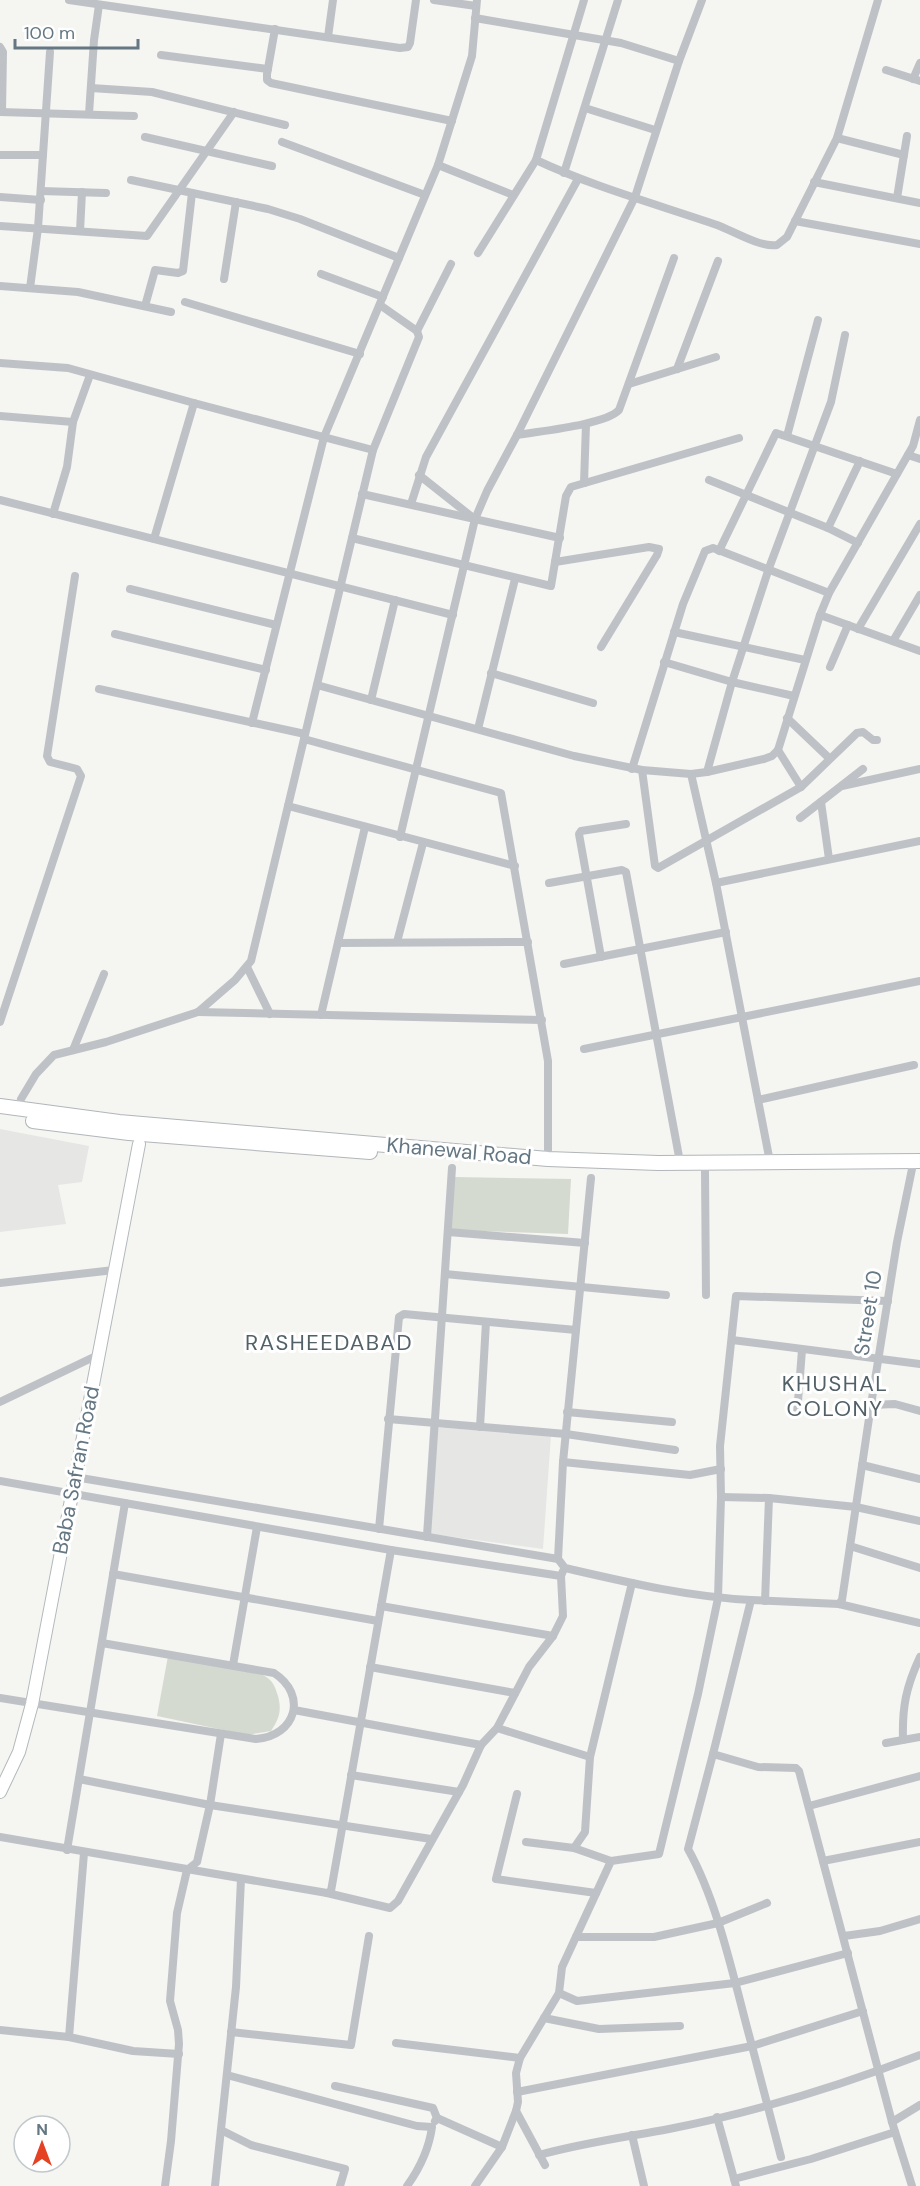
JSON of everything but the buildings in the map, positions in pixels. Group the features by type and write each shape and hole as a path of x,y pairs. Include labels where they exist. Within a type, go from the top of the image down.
{"main road":[{"name":"Khanewal Road","path":"0,1106 119,1122 548,1159 770,1162 917,1167"},
{"name":"Khanewal Road","path":"0,1115 129,1134 592,1169 705,1171 917,1167"},
{"name":"Baba Safran Road","path":"0,1792 19,1752 32,1704 139,1144"}],"street":[{"path":"69,0 400,48 408,47 416,0"},
{"path":"328,37 333,0"},
{"path":"252,723 324,437 438,165 472,56 477,3 434,0"},
{"path":"478,253 536,160 584,0"},
{"path":"564,173 618,0"},
{"path":"400,837 475,519 634,197 678,61 702,0"},
{"path":"536,160 578,179 772,246 782,242 787,237 837,138 878,0"},
{"path":"89,114 99,5"},
{"path":"475,18 606,40 678,61"},
{"path":"275,29 267,80 452,121"},
{"path":"0,47 3,52 1,112 134,116"},
{"path":"30,288 41,195 50,52"},
{"path":"161,56 268,69"},
{"path":"886,70 916,80 920,63"},
{"path":"91,88 152,92 285,125"},
{"path":"585,108 655,130"},
{"path":"0,226 147,236 234,112"},
{"path":"897,198 907,136"},
{"path":"145,137 272,166"},
{"path":"837,138 904,155"},
{"path":"282,142 425,195"},
{"path":"0,155 44,155"},
{"path":"438,165 513,195"},
{"path":"411,504 426,457 578,179"},
{"path":"131,180 236,202 300,219 399,258"},
{"path":"814,182 920,203"},
{"path":"80,231 82,192"},
{"path":"0,197 82,192 106,193"},
{"path":"145,306 155,270 178,273 183,271 192,193"},
{"path":"224,279 236,202"},
{"path":"795,220 920,244"},
{"path":"517,435 586,424 616,414 675,258"},
{"path":"677,369 718,261"},
{"path":"417,331 451,264"},
{"path":"198,1012 235,980 251,961 372,450 419,337 417,331 382,301 321,274"},
{"path":"0,286 87,294 171,312"},
{"path":"185,302 360,354"},
{"path":"787,436 818,320"},
{"path":"708,772 732,682 769,568 831,402 845,335"},
{"path":"629,384 716,357"},
{"path":"0,363 68,368 372,450"},
{"path":"53,514 67,467 73,422 90,375"},
{"path":"154,539 194,403"},
{"path":"0,416 73,422"},
{"path":"317,685 574,756 632,769 691,774 772,756 778,750 805,660 829,593 913,446 920,420"},
{"path":"584,483 586,424"},
{"path":"719,551 776,433 897,474"},
{"path":"352,538 550,586 568,490 571,487 740,438"},
{"path":"908,455 920,459"},
{"path":"828,528 860,461"},
{"path":"419,476 475,519"},
{"path":"709,480 828,528 858,543"},
{"path":"362,494 560,538"},
{"path":"0,500 453,615"},
{"path":"858,628 920,524"},
{"path":"555,562 649,547 659,549 601,647"},
{"path":"632,769 683,604 703,555 708,549 769,568 829,593"},
{"path":"0,1022 81,776 77,769 50,762 47,756 75,576"},
{"path":"478,729 515,579"},
{"path":"130,589 276,625"},
{"path":"893,640 920,595"},
{"path":"371,700 395,600"},
{"path":"820,615 920,651"},
{"path":"830,667 848,625"},
{"path":"674,632 805,660"},
{"path":"115,634 266,670"},
{"path":"664,662 732,682 794,696"},
{"path":"490,673 593,703"},
{"path":"99,689 252,723 501,793 548,1061 548,1159"},
{"path":"787,718 830,758"},
{"path":"642,770 655,868 658,868 801,787 857,733 862,732 873,740 877,740"},
{"path":"778,750 801,787"},
{"path":"800,818 863,769"},
{"path":"842,786 920,769"},
{"path":"691,774 717,883 770,1162"},
{"path":"821,802 829,859"},
{"path":"288,806 515,866"},
{"path":"601,957 579,832 626,824"},
{"path":"321,1015 365,827"},
{"path":"717,883 920,841"},
{"path":"397,942 423,843"},
{"path":"549,882 625,870 680,1162"},
{"path":"564,964 726,932"},
{"path":"338,943 528,942"},
{"path":"247,967 270,1014"},
{"path":"73,1050 104,974"},
{"path":"584,1049 920,981"},
{"path":"21,1099 46,1062 54,1055 106,1042 198,1012 542,1020"},
{"path":"758,1100 914,1065"},
{"name":"Street 10","path":"839,1604 842,1600 888,1301 917,1167"},
{"path":"427,1537 452,1168"},
{"path":"705,1171 706,1295"},
{"path":"1,1840 327,1893 390,1908 398,1901 459,1792 482,1745 497,1728 529,1666 553,1636 563,1616 563,1572 558,1559 563,1462 591,1178"},
{"path":"448,1232 585,1243"},
{"path":"0,1283 114,1270"},
{"path":"445,1274 666,1295"},
{"path":"526,1842 574,1848 611,1861 659,1854 698,1694 718,1598 720,1446 736,1296 888,1301"},
{"path":"379,1529 399,1317 404,1314 576,1330"},
{"path":"480,1427 486,1322"},
{"path":"732,1340 920,1364"},
{"path":"797,1414 802,1350"},
{"path":"0,1402 98,1355"},
{"path":"871,1406 895,1404 920,1411"},
{"path":"567,1412 672,1422"},
{"path":"388,1419 566,1434 675,1450"},
{"path":"563,1462 690,1475 720,1468"},
{"path":"862,1465 920,1479"},
{"path":"75,1477 558,1559"},
{"path":"0,1487 0,1481 391,1550 563,1572 718,1598 839,1604 920,1623"},
{"path":"721,1497 769,1498 856,1507 920,1521"},
{"path":"765,1601 769,1498"},
{"path":"67,1850 125,1503"},
{"path":"233,1665 257,1527"},
{"path":"850,1546 920,1568"},
{"path":"327,1893 331,1891 391,1550"},
{"path":"113,1574 378,1621"},
{"path":"574,1848 585,1832 590,1757 632,1583"},
{"path":"752,1600 688,1849 698,1866 718,1923 781,2157"},
{"path":"381,1606 553,1636"},
{"path":"0,1698 256,1739 275,1736 286,1726 294,1710 291,1690 283,1678 274,1672 102,1643"},
{"path":"903,1740 902,1712 910,1678 920,1657"},
{"path":"370,1667 515,1694"},
{"path":"294,1710 482,1745"},
{"path":"497,1728 590,1757"},
{"path":"165,2186 178,2054 178,2030 170,2001 177,1913 187,1870 197,1862 210,1805 220,1734"},
{"path":"886,1743 920,1737"},
{"path":"713,1754 758,1767 796,1768 799,1771 892,2122 912,2186"},
{"path":"351,1775 459,1792"},
{"path":"808,1806 920,1776"},
{"path":"79,1779 210,1805 431,1839"},
{"path":"517,1794 496,1879 596,1893"},
{"path":"823,1861 920,1842"},
{"path":"69,2037 84,1852"},
{"path":"475,2186 502,2147 518,2102 516,2073 520,2058 559,1993 562,1967 611,1861"},
{"path":"215,2186 236,1987 241,1879"},
{"path":"576,1937 654,1937 718,1923 767,1903"},
{"path":"843,1936 880,1931 920,1919"},
{"path":"231,2032 351,2045 369,1936"},
{"path":"559,1993 577,2001 735,1983 848,1953"},
{"path":"517,2092 752,2046 863,2011"},
{"path":"544,2018 598,2029 680,2026"},
{"path":"0,2030 69,2037 134,2051 178,2054"},
{"path":"396,2043 520,2058"},
{"path":"539,2155 577,2145 671,2128 767,2104 879,2071 920,2055"},
{"path":"227,2076 417,2126 432,2127"},
{"path":"335,2086 433,2108 437,2118 502,2147"},
{"path":"892,2122 920,2105"},
{"path":"516,2111 545,2165"},
{"path":"717,2117 735,2183 895,2132"},
{"path":"407,2186 430,2145 432,2127 437,2118"},
{"path":"221,2130 251,2145 345,2169 340,2186"},
{"path":"632,2135 644,2186"}],"shaded area":[{"path":"0,1129 89,1146 82,1182 58,1185 66,1224 0,1232"},
{"path":"455,1177 571,1179 568,1234 450,1230"},
{"path":"430,1427 551,1435 543,1549 423,1533"},
{"path":"168,1656 237,1667 262,1674 269,1679 276,1689 280,1706 278,1719 271,1731 247,1735 157,1716"}],"district":[{"name":"RASHEEDABAD","path":"329,1342"},
{"name":"KHUSHAL COLONY","path":"835,1396"}]}
